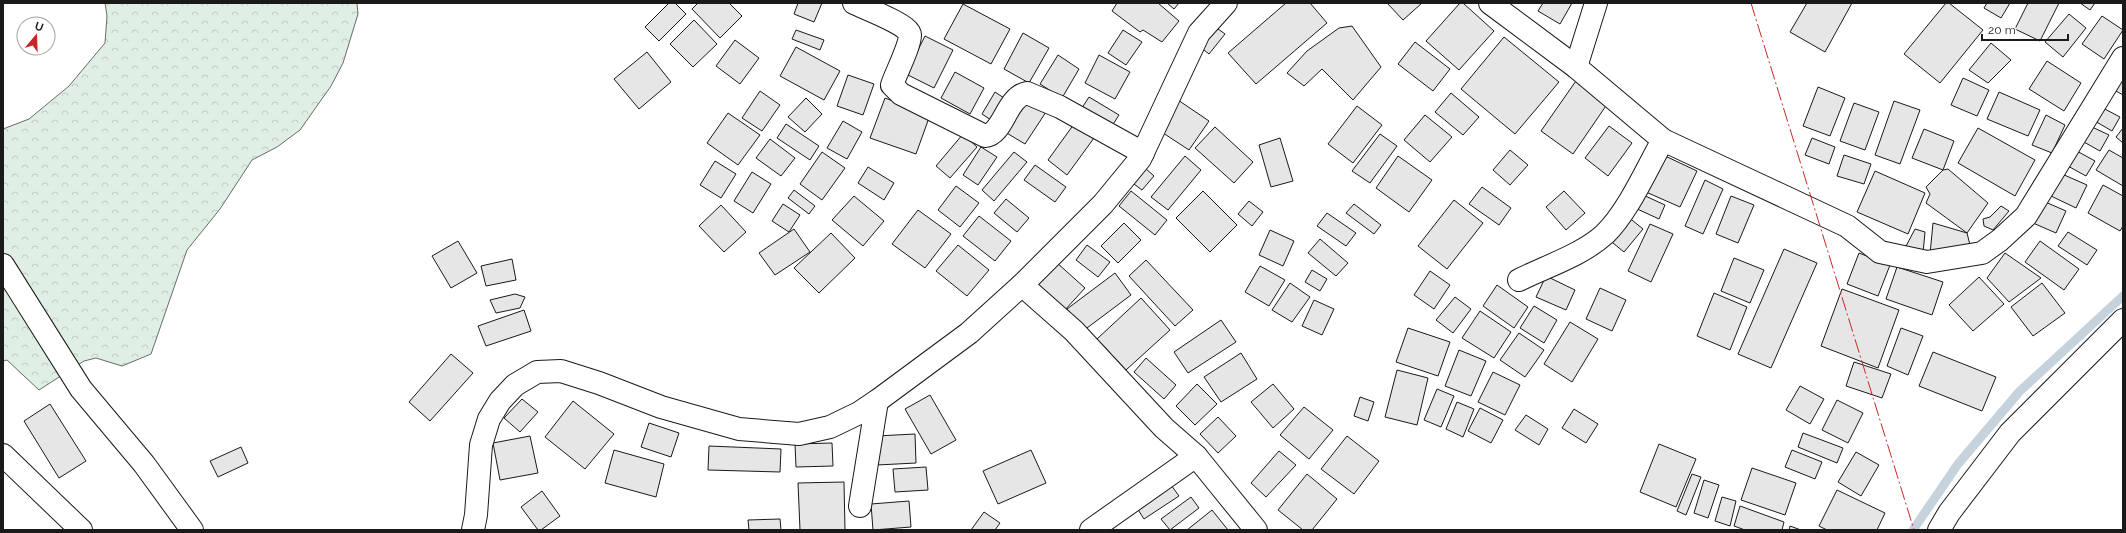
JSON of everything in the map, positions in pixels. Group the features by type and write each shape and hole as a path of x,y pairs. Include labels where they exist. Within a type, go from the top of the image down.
{"street":[{"path":"854,3 900,24 908,30 910,34 892,85 901,94 985,136 994,133 1016,99 1022,94 1027,93 1060,107 1143,153"},
{"path":"473,530 476,515 481,445 489,420 500,401 515,385 537,372 561,371 599,383 661,407 739,429 799,434 830,427 859,413 877,401 968,333 1022,285 1104,204 1140,159 1199,33 1226,3"},
{"path":"1490,3 1576,67 1663,140 1847,226 1880,252 1927,262 1982,253 2000,240 2026,216 2123,58"},
{"path":"1576,67 1596,3"},
{"path":"1519,280 1579,251 1605,234 1624,209 1663,140"},
{"path":"3,265 81,389 144,464 192,530"},
{"path":"1022,285 1074,331 1164,428 1196,456 1256,530"},
{"path":"1939,530 1949,513 2010,433 2123,320"},
{"path":"860,506 877,401"},
{"path":"3,455 81,530"},
{"path":"1091,530 1196,456"}],"green space":[{"path":"105,3 357,3 358,14 343,63 331,86 300,130 277,147 252,160 220,209 187,250 151,354 122,366 96,358 84,361 39,390 7,360 3,361 3,129 29,119 69,86 105,43 107,16"}],"building":[{"path":"669,3 675,3 686,14 659,41 645,27"},
{"path":"698,3 729,3 742,16 720,38 692,9"},
{"path":"798,3 822,3 814,22 794,14"},
{"path":"1117,3 1158,3 1179,21 1162,42 1143,30 1140,32 1112,11"},
{"path":"1167,3 1179,3 1174,9"},
{"path":"1286,3 1310,3 1327,23 1256,84 1228,53"},
{"path":"1387,3 1422,3 1403,20"},
{"path":"1460,3 1463,3 1494,31 1459,70 1426,41"},
{"path":"1543,3 1572,3 1560,24 1538,11"},
{"path":"1807,3 1852,3 1825,52 1790,32"},
{"path":"1946,3 1949,3 1983,30 1940,83 1904,54"},
{"path":"1987,3 2010,3 2001,18 1984,8"},
{"path":"2028,3 2059,3 2040,41 2015,29"},
{"path":"2080,3 2095,3 2090,10"},
{"path":"963,4 1010,29 991,64 944,39"},
{"path":"2069,14 2086,28 2063,57 2045,42"},
{"path":"2102,16 2123,30 2104,59 2082,44"},
{"path":"694,20 717,44 693,67 670,44"},
{"path":"1214,26 1225,34 1209,54 1199,46"},
{"path":"1352,26 1381,67 1353,100 1322,69 1304,86 1287,73 1307,51 1339,28"},
{"path":"796,30 824,40 820,50 792,39"},
{"path":"1123,30 1142,42 1126,65 1108,53"},
{"path":"1023,33 1049,48 1029,83 1004,69"},
{"path":"925,36 953,50 934,88 906,74"},
{"path":"1504,37 1559,82 1515,134 1461,89"},
{"path":"735,40 759,58 740,84 716,66"},
{"path":"1415,42 1450,69 1433,91 1398,64"},
{"path":"1991,43 2011,60 1988,83 1969,70"},
{"path":"796,47 840,71 824,100 780,76"},
{"path":"647,52 671,82 639,109 614,79"},
{"path":"1058,55 1079,69 1062,98 1040,84"},
{"path":"1099,55 1130,72 1115,99 1085,83"},
{"path":"2047,61 2081,83 2064,111 2029,89"},
{"path":"955,72 984,88 970,114 941,98"},
{"path":"848,75 874,84 863,115 837,106"},
{"path":"1578,78 1610,100 1573,154 1541,131"},
{"path":"1963,78 1989,90 1977,116 1951,105"},
{"path":"2123,79 2123,95 2116,91"},
{"path":"1818,87 1845,98 1830,136 1803,126"},
{"path":"760,91 780,105 762,131 742,118"},
{"path":"995,92 1007,100 994,122 982,114"},
{"path":"1999,92 2040,110 2028,136 1987,119"},
{"path":"1451,93 1479,117 1463,135 1435,112"},
{"path":"1089,97 1119,115 1110,129 1080,111"},
{"path":"806,98 822,114 805,132 788,117"},
{"path":"885,98 930,115 916,154 870,138"},
{"path":"1026,99 1046,112 1025,144 1005,132"},
{"path":"1178,100 1209,121 1189,150 1157,129"},
{"path":"1894,101 1920,110 1900,164 1875,155"},
{"path":"1854,103 1879,112 1865,150 1840,141"},
{"path":"1357,106 1382,125 1353,163 1328,144"},
{"path":"2101,107 2120,117 2112,131 2093,120"},
{"path":"728,113 760,135 738,165 707,143"},
{"path":"1425,115 1452,137 1430,162 1404,140"},
{"path":"2046,115 2065,125 2052,153 2032,145"},
{"path":"843,121 862,132 847,159 827,148"},
{"path":"786,124 819,146 810,160 777,138"},
{"path":"1074,124 1094,138 1067,175 1048,160"},
{"path":"1609,126 1632,143 1608,176 1585,158"},
{"path":"2090,126 2109,135 2100,151 2082,141"},
{"path":"1215,127 1253,162 1234,183 1195,148"},
{"path":"1978,128 2035,160 2015,196 1958,163"},
{"path":"2123,128 2123,143 2116,137"},
{"path":"1924,129 1954,141 1943,170 1912,158"},
{"path":"963,134 977,147 950,178 936,166"},
{"path":"1380,134 1397,146 1370,183 1352,171"},
{"path":"1280,138 1293,181 1271,187 1259,145"},
{"path":"1812,138 1835,147 1829,164 1805,155"},
{"path":"770,139 795,158 781,176 756,158"},
{"path":"981,147 997,157 978,185 963,175"},
{"path":"1510,150 1528,165 1510,185 1493,170"},
{"path":"2075,150 2095,161 2086,176 2066,165"},
{"path":"2109,150 2123,158 2123,186 2096,170"},
{"path":"822,152 845,168 822,200 800,184"},
{"path":"1014,152 1027,162 994,201 982,190"},
{"path":"1663,155 1697,171 1680,207 1646,192"},
{"path":"1844,155 1871,164 1864,184 1837,176"},
{"path":"1185,156 1201,170 1168,210 1151,197"},
{"path":"1398,156 1432,180 1409,212 1376,188"},
{"path":"715,161 736,174 721,198 700,185"},
{"path":"1035,165 1066,187 1055,202 1024,180"},
{"path":"868,167 894,183 884,200 858,183"},
{"path":"1146,169 1154,176 1142,190 1134,184"},
{"path":"1948,169 1988,203 1967,233 1926,203 1930,194 1926,187 1943,170"},
{"path":"1875,171 1925,193 1908,234 1857,212"},
{"path":"752,172 771,184 753,213 734,201"},
{"path":"2062,174 2087,185 2076,208 2051,196"},
{"path":"1705,180 1723,189 1703,234 1685,226"},
{"path":"2103,185 2123,196 2123,226 2120,231 2088,213"},
{"path":"956,186 979,203 960,227 938,210"},
{"path":"1482,187 1511,208 1499,225 1469,204"},
{"path":"794,190 815,206 809,214 788,198"},
{"path":"1131,191 1167,220 1155,235 1119,206"},
{"path":"1203,191 1237,225 1210,252 1176,218"},
{"path":"1564,191 1585,213 1566,230 1546,207"},
{"path":"1641,194 1665,205 1659,219 1635,208"},
{"path":"854,196 884,221 863,246 832,220"},
{"path":"1731,196 1754,205 1738,243 1716,234"},
{"path":"1006,199 1029,218 1017,232 994,213"},
{"path":"1454,200 1483,223 1447,269 1418,246"},
{"path":"1249,201 1263,212 1252,226 1238,214"},
{"path":"2043,201 2066,211 2056,233 2033,223"},
{"path":"783,204 800,215 789,232 772,221"},
{"path":"1354,204 1381,225 1374,234 1346,213"},
{"path":"721,205 746,232 724,252 699,226"},
{"path":"2001,206 2009,211 1993,230 1984,226 1983,219 1990,217"},
{"path":"918,210 951,234 925,268 892,244"},
{"path":"1327,213 1356,233 1346,246 1317,226"},
{"path":"979,216 1011,241 995,261 963,236"},
{"path":"1627,216 1643,229 1624,252 1608,239"},
{"path":"1124,223 1141,240 1118,263 1101,246"},
{"path":"1933,223 1967,233 1970,245 1930,254"},
{"path":"1650,224 1673,234 1651,282 1628,271"},
{"path":"794,229 810,252 775,275 759,253"},
{"path":"1915,229 1925,232 1923,253 1904,250"},
{"path":"1270,230 1294,241 1283,266 1259,255"},
{"path":"2068,232 2097,250 2087,265 2058,246"},
{"path":"831,233 855,258 819,293 794,268"},
{"path":"1320,239 1348,263 1336,276 1308,253"},
{"path":"458,241 477,273 451,288 432,256"},
{"path":"2040,241 2079,269 2064,290 2025,262"},
{"path":"958,245 989,270 967,296 936,271"},
{"path":"1087,245 1110,262 1098,277 1076,260"},
{"path":"1784,249 1817,263 1771,368 1738,354"},
{"path":"1859,253 1890,265 1878,296 1847,284"},
{"path":"2005,253 2041,278 2009,302 1987,278"},
{"path":"1734,258 1764,270 1750,303 1721,291"},
{"path":"512,259 516,280 486,286 481,266"},
{"path":"1146,260 1193,310 1175,326 1129,276"},
{"path":"1056,262 1085,288 1064,311 1036,285"},
{"path":"1260,266 1285,280 1269,306 1245,292"},
{"path":"1897,267 1943,282 1932,315 1886,299"},
{"path":"1312,270 1327,279 1320,291 1305,282"},
{"path":"1430,271 1450,285 1434,309 1414,295"},
{"path":"1115,273 1131,295 1083,331 1067,309"},
{"path":"1546,276 1575,290 1566,310 1536,297"},
{"path":"1979,277 2004,304 1973,331 1949,305"},
{"path":"1290,283 1310,297 1292,322 1272,310"},
{"path":"2042,283 2065,313 2033,336 2011,307"},
{"path":"1497,285 1528,307 1514,328 1483,306"},
{"path":"1600,288 1626,300 1612,331 1586,319"},
{"path":"1842,289 1899,310 1878,368 1821,346"},
{"path":"1714,293 1747,307 1730,350 1697,336"},
{"path":"515,294 525,297 520,308 496,313 490,300"},
{"path":"1455,297 1471,309 1453,333 1436,320"},
{"path":"1141,298 1170,330 1126,370 1097,339"},
{"path":"1314,300 1334,309 1322,335 1302,326"},
{"path":"1534,306 1557,320 1544,343 1520,328"},
{"path":"524,310 531,331 486,346 478,326"},
{"path":"1480,311 1511,332 1494,358 1462,338"},
{"path":"1221,320 1236,342 1188,373 1174,352"},
{"path":"1570,322 1598,339 1572,382 1544,364"},
{"path":"1408,328 1450,342 1438,376 1396,362"},
{"path":"1901,328 1923,336 1908,375 1887,366"},
{"path":"1519,333 1544,350 1525,377 1500,360"},
{"path":"1459,350 1486,361 1471,396 1445,386"},
{"path":"1933,352 1996,377 1982,411 1919,386"},
{"path":"1241,353 1257,379 1221,402 1204,377"},
{"path":"451,354 473,373 430,421 409,402"},
{"path":"1146,358 1176,385 1164,399 1134,372"},
{"path":"1854,362 1891,374 1882,398 1846,386"},
{"path":"1397,370 1428,378 1417,425 1385,417"},
{"path":"1493,372 1520,385 1505,415 1478,402"},
{"path":"1197,384 1217,404 1195,425 1176,406"},
{"path":"1273,384 1294,409 1273,428 1251,402"},
{"path":"1800,386 1824,399 1810,424 1786,410"},
{"path":"1437,389 1454,396 1441,427 1424,420"},
{"path":"930,395 956,440 931,454 905,409"},
{"path":"1360,397 1374,402 1368,421 1354,416"},
{"path":"522,399 538,412 520,432 504,418"},
{"path":"1837,400 1863,413 1848,443 1822,430"},
{"path":"573,401 614,434 585,469 545,437"},
{"path":"1457,402 1474,409 1463,437 1446,429"},
{"path":"50,404 86,461 59,478 24,421"},
{"path":"1304,407 1333,430 1309,459 1280,435"},
{"path":"1480,408 1503,420 1491,443 1468,431"},
{"path":"1574,409 1598,424 1586,443 1562,428"},
{"path":"1526,415 1548,429 1539,445 1515,430"},
{"path":"1218,417 1236,436 1218,453 1200,434"},
{"path":"649,423 679,433 671,457 641,447"},
{"path":"1803,433 1843,448 1837,463 1798,447"},
{"path":"915,434 916,463 877,465 876,436"},
{"path":"530,436 538,473 500,480 493,443"},
{"path":"1347,436 1379,461 1354,494 1321,469"},
{"path":"832,443 833,466 796,467 795,444"},
{"path":"1659,444 1696,459 1676,507 1640,492"},
{"path":"709,446 781,449 780,472 708,470"},
{"path":"241,447 248,463 218,477 210,461"},
{"path":"614,450 664,464 656,497 605,483"},
{"path":"1031,450 1046,483 998,504 983,471"},
{"path":"1792,450 1822,462 1815,479 1785,467"},
{"path":"1279,451 1296,465 1266,497 1251,483"},
{"path":"1856,452 1879,465 1861,496 1838,482"},
{"path":"926,467 928,490 895,492 893,469"},
{"path":"1752,468 1796,483 1785,515 1741,500"},
{"path":"1307,474 1337,499 1312,530 1303,530 1278,510"},
{"path":"1692,474 1701,477 1686,515 1677,511"},
{"path":"1704,480 1719,485 1708,518 1694,513"},
{"path":"844,482 845,530 800,530 798,483"},
{"path":"1171,485 1179,496 1144,519 1137,508"},
{"path":"1837,490 1885,513 1877,530 1827,530 1819,526"},
{"path":"542,491 560,516 541,530 538,530 521,507"},
{"path":"1191,497 1199,508 1170,530 1161,519"},
{"path":"1722,497 1736,501 1730,526 1715,521"},
{"path":"909,501 911,527 873,530 871,504"},
{"path":"1740,506 1784,522 1782,530 1745,530 1734,526"},
{"path":"1212,510 1228,530 1187,530"},
{"path":"984,512 1000,523 995,530 971,530"},
{"path":"780,519 781,530 749,530 748,520"},
{"path":"1790,526 1801,530 1789,530"}],"waterway":[{"path":"1913,530 1958,464 2019,392 2123,296"}],"power":[{"path":"1751,3 1914,530"}]}
